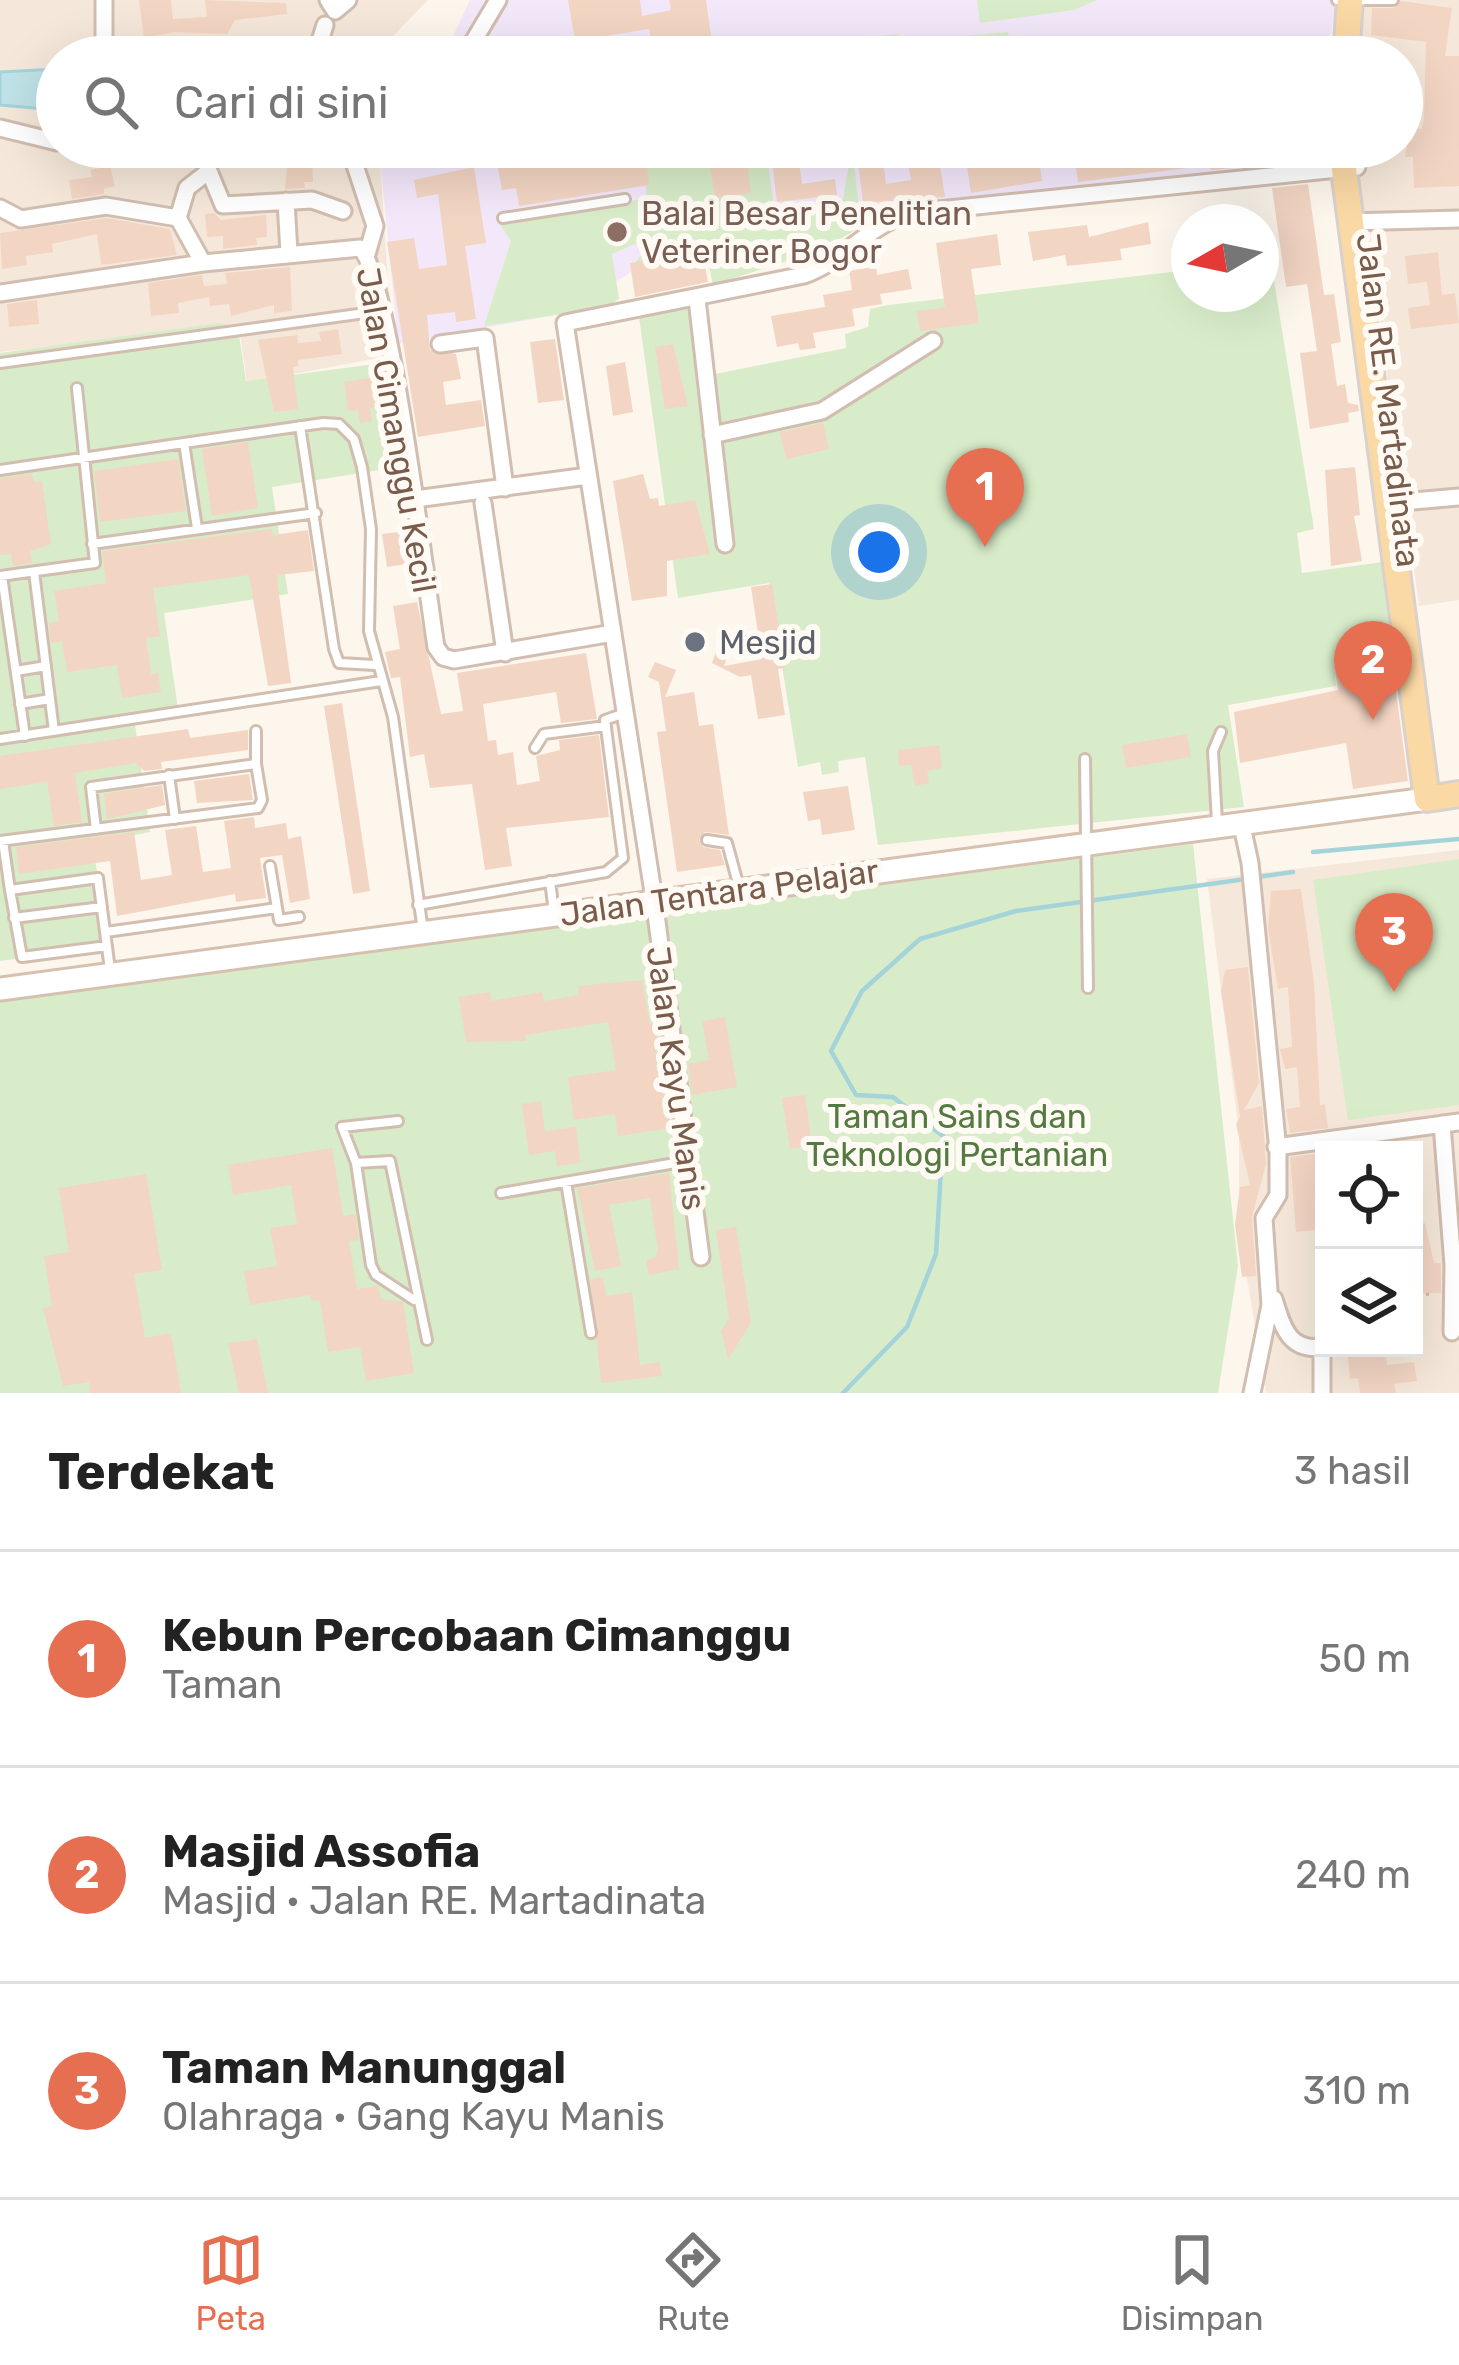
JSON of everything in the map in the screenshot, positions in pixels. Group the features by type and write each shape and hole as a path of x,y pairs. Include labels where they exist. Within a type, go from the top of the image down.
{"main road":[{"path":"1338,36 1343,1"},
{"path":"1343,1 1345,36"},
{"name":"Jalan RE. Martadinata","path":"1351,168 1414,656 1441,797"},
{"name":"Jalan RE. Martadinata","path":"1358,222 1402,502 1414,656"},
{"name":"Jalan Tentara Pelajar","path":"0,988 1441,797"}],"street":[{"path":"104,0 104,36"},
{"path":"328,0 335,11 348,0"},
{"path":"477,36 498,0"},
{"path":"322,36 325,25"},
{"path":"0,128 36,137"},
{"path":"206,168 223,205 312,200 343,211"},
{"path":"356,168 374,226 367,254"},
{"path":"653,899 565,323 697,299 821,269 884,221 909,213 1263,168"},
{"path":"202,263 178,218 187,188 208,171"},
{"path":"286,201 290,254"},
{"path":"0,208 21,219 106,206 178,218"},
{"path":"1358,222 1459,219"},
{"name":"Jalan Cimanggu Kecil","path":"0,293 349,247 367,254 436,647 442,657 454,660 505,653 613,633"},
{"path":"697,299 724,544"},
{"path":"440,344 485,338 506,488"},
{"path":"712,436 822,411 933,340"},
{"path":"423,498 589,476"},
{"path":"1402,502 1459,497"},
{"path":"483,503 505,653"},
{"path":"1242,826 1255,909 1276,1147 1278,1195 1264,1218 1271,1291 1284,1333 1307,1350 1315,1348"},
{"name":"Jalan Kayu Manis","path":"653,899 700,1257"},
{"path":"1276,1147 1450,1123 1455,1231 1452,1332"},
{"path":"1252,1393 1271,1291"},
{"path":"1322,1393 1323,1357"}],"lane":[{"path":"1343,1 1393,0"},
{"path":"503,218 626,200"},
{"path":"0,363 380,311"},
{"path":"25,736 1,576 95,563 80,459 77,388"},
{"path":"0,470 300,426 339,424 354,439 370,530 369,631 393,717 423,931"},
{"path":"300,426 339,663 375,665"},
{"path":"184,443 197,528"},
{"path":"92,544 316,513"},
{"path":"34,572 54,731"},
{"path":"16,671 46,667"},
{"path":"0,740 381,681"},
{"path":"20,704 50,699"},
{"path":"418,905 606,872 622,858 606,726 608,715 625,712"},
{"path":"535,748 544,734 606,726"},
{"path":"107,946 22,957 1,841 258,808 262,800 256,731"},
{"path":"1218,830 1213,751 1221,732"},
{"path":"1085,759 1088,988"},
{"path":"96,829 91,787 256,764"},
{"path":"169,776 175,819"},
{"path":"707,840 728,843 739,888"},
{"path":"270,866 279,920 299,916"},
{"path":"10,890 98,878 111,973"},
{"path":"550,881 555,914"},
{"path":"14,918 102,907"},
{"path":"106,932 277,908"},
{"path":"398,1121 342,1127 356,1163 370,1265 376,1275 416,1301"},
{"path":"356,1163 390,1161 427,1340"},
{"path":"500,1193 688,1161"},
{"path":"566,1182 591,1333"}],"path":[{"path":"1423,1295 1453,1294"}],"shaded area":[{"path":"0,0 428,0 393,36 36,36 36,70 0,72"},
{"path":"470,0 1337,0 1331,36 453,36"},
{"path":"1350,0 1459,0 1459,600 1419,606 1358,168 1423,168 1423,36 1347,36"},
{"path":"0,88 36,92 36,168 380,168 393,355 247,383 239,327 0,352"},
{"name":"Balai Besar Penelitian Veteriner Bogor","path":"381,168 1261,168 887,205 874,218 823,246 636,269 566,313 398,344"},
{"path":"1459,850 1459,1393 1266,1393 1239,1230 1239,1132 1207,879"}],"green space":[{"path":"977,0 1097,0 1074,10 980,23"},
{"path":"1008,32 1009,36 963,36"},
{"path":"647,168 769,168 774,208 843,199 848,168 854,168 859,207 887,205 870,221 828,245 713,285 706,252 634,264 658,234 612,254 619,299 606,307 484,326 511,241 499,223 643,199 661,234 646,197"},
{"path":"1171,272 1171,312 1279,312 1314,529 1297,533 1302,573 1383,562 1395,653 1334,663 1336,686 1228,705 1244,807 878,845 865,757 838,761 839,772 822,775 820,762 798,767 769,583 678,598 639,317 699,307 710,375 846,348 845,334 868,327 870,309"},
{"path":"219,323 238,328 246,381 383,363 399,467 272,487 288,594 164,613 178,709 134,717 150,832 93,843 107,947 0,961 0,353"},
{"name":"Taman Sains dan Teknologi Pertanian","path":"1193,844 1238,1266 1218,1393 0,1393 0,1001"},
{"path":"1459,859 1459,1105 1348,1120 1313,880"}],"water":[{"path":"36,70 36,108 0,105 0,72"}],"building":[{"path":"139,0 171,0 173,19 207,17 205,0 286,3 287,14 235,20 227,34 144,36"},
{"path":"568,0 640,0 642,16 671,10 669,0 706,0 711,36 650,36 649,29 574,36"},
{"path":"1401,1 1452,8 1445,56 1459,56 1459,186 1414,188 1413,168 1423,168 1426,42 1423,36 1371,35 1372,8 1394,8"},
{"path":"110,168 115,186 104,189 104,194 72,199 69,180 92,177 90,170"},
{"path":"287,168 312,168 313,182 304,182 305,188 285,189"},
{"path":"474,168 486,243 465,246 476,319 456,322 455,312 427,315 430,350 456,354 461,379 443,382 446,405 481,400 485,426 418,437 387,242 414,238 419,269 447,265 438,194 417,198 414,180"},
{"path":"498,168 647,168 649,185 519,206 516,188 502,190"},
{"path":"710,168 748,168 751,193 715,198"},
{"path":"773,168 800,168 802,184 835,179 837,195 777,202"},
{"path":"859,168 884,168 886,184 911,180 909,168 940,168 945,197 863,203"},
{"path":"967,168 1040,168 1042,181 971,193"},
{"path":"1076,168 1187,168 1078,182"},
{"path":"1308,184 1324,295 1334,294 1341,342 1331,344 1337,386 1345,384 1348,403 1358,405 1359,411 1348,413 1349,422 1310,429 1300,353 1317,351 1307,284 1286,287 1279,204 1274,204 1272,188"},
{"path":"214,213 221,220 266,215 267,237 256,238 257,245 223,249 223,236 207,237 205,214"},
{"path":"106,218 170,229 177,255 101,265 97,234 52,244 53,252 26,256 27,265 2,269 0,233"},
{"path":"1148,222 1151,244 1120,249 1122,260 1067,266 1065,255 1033,261 1028,232 1087,225 1089,237"},
{"path":"997,234 1001,265 971,269 979,323 920,331 917,311 945,307 936,243"},
{"path":"702,251 708,282 635,297 630,263"},
{"path":"1438,252 1442,295 1455,293 1459,323 1411,329 1408,308 1430,305 1427,282 1408,284 1405,256"},
{"path":"876,266 877,275 908,269 912,289 880,294 882,304 852,309 855,326 813,333 816,348 800,350 798,343 777,347 771,316 825,307 823,295 852,290 849,271"},
{"path":"290,267 292,311 274,313 274,305 231,316 229,304 210,306 209,297 178,303 179,313 151,316 148,283 202,275 204,286 227,284 225,273"},
{"path":"37,300 39,324 9,327 7,304"},
{"path":"338,329 342,354 298,360 293,367 298,409 274,412 258,340 297,335 298,343 321,341 319,332"},
{"path":"555,339 564,400 538,403 530,342"},
{"path":"673,344 688,406 665,409 655,347"},
{"path":"625,362 633,412 613,416 606,366"},
{"path":"373,377 377,407 370,408 372,421 360,423 358,410 348,411 344,382"},
{"path":"823,423 829,449 786,459 780,432"},
{"path":"248,442 258,508 212,516 202,449"},
{"path":"178,459 186,511 100,522 94,471"},
{"path":"1355,467 1360,515 1354,516 1362,561 1331,566 1325,470"},
{"path":"32,474 34,482 42,481 51,544 30,551 32,563 13,566 11,554 0,555 0,478"},
{"path":"643,474 650,499 658,498 659,506 695,500 710,554 667,561 667,596 632,601 613,481"},
{"path":"272,529 273,535 308,530 314,571 278,575 291,683 268,686 249,575 153,588 160,636 146,638 151,674 158,673 161,692 122,698 117,665 67,672 62,641 51,643 49,623 59,621 54,591 106,583 102,551"},
{"path":"407,531 412,563 387,567 382,534"},
{"path":"772,584 785,668 778,669 785,715 758,719 751,675 740,677 712,663 723,634 734,638 724,666 762,659 751,587"},
{"path":"417,602 441,714 463,711 457,673 586,653 597,719 561,723 556,692 483,704 488,741 496,740 498,755 513,752 517,785 540,781 536,756 560,750 559,740 599,735 609,817 506,828 512,866 485,870 472,784 430,788 424,754 410,757 400,677 391,678 385,652 400,649 393,606"},
{"path":"655,662 676,670 665,697 694,692 699,726 713,724 729,835 705,832 699,840 703,847 720,850 725,865 677,872 657,732 666,731 659,682 648,677"},
{"path":"1392,662 1408,781 1353,789 1346,743 1240,763 1234,712 1338,690 1335,671"},
{"path":"342,703 370,891 353,894 324,706"},
{"path":"188,729 190,738 248,730 248,750 161,762 162,769 144,771 136,763 75,773 82,822 54,826 47,782 0,789 0,756"},
{"path":"1187,734 1191,757 1126,768 1122,745"},
{"path":"939,745 942,768 927,771 929,783 915,786 911,765 899,766 898,750"},
{"path":"249,774 253,800 197,803 194,781"},
{"path":"162,785 165,805 107,819 104,794"},
{"path":"848,786 855,830 822,835 820,819 808,821 803,792"},
{"path":"254,817 255,828 286,823 288,839 301,836 310,899 290,903 282,855 260,858 266,898 236,902 235,894 117,916 110,861 19,874 16,847 134,832 141,880 172,875 165,830 196,826 203,872 231,868 224,821"},
{"path":"1301,889 1314,983 1320,1105 1325,1104 1328,1128 1290,1133 1286,1109 1300,1107 1297,1067 1285,1069 1280,1049 1292,1047 1288,987 1278,989 1268,929 1271,891"},
{"path":"1248,967 1259,1083 1244,1110 1262,1106 1266,1164 1252,1217 1256,1276 1242,1277 1235,1225 1240,1187 1250,1185 1236,1124 1240,1117 1221,991 1225,970"},
{"path":"642,980 650,1024 658,1023 663,1063 656,1064 672,1128 618,1136 615,1114 574,1120 568,1077 616,1070 608,1022 525,1035 526,1041 466,1042 459,997 490,992 491,1001 542,992 544,1001 579,995 578,986"},
{"path":"725,1017 737,1087 692,1095 688,1064 709,1060 702,1021"},
{"path":"805,1095 812,1146 790,1149 782,1098"},
{"path":"541,1101 545,1131 576,1127 580,1163 557,1166 555,1151 529,1155 522,1104"},
{"path":"332,1148 343,1216 355,1214 359,1240 349,1241 357,1289 378,1286 381,1299 403,1302 414,1373 366,1381 360,1347 328,1352 320,1300 311,1301 310,1295 250,1305 244,1271 277,1266 270,1228 297,1224 291,1185 233,1195 228,1165"},
{"path":"1315,1154 1315,1230 1296,1232 1290,1157"},
{"path":"669,1173 679,1269 649,1275 646,1260 655,1258 658,1250 650,1198 609,1205 621,1266 595,1271 577,1188"},
{"path":"146,1174 162,1270 134,1274 145,1338 171,1333 181,1393 90,1393 89,1382 63,1386 43,1308 52,1307 44,1256 69,1252 59,1188"},
{"path":"1423,1223 1434,1263 1441,1263 1441,1293 1423,1294"},
{"path":"736,1227 751,1323 728,1359 721,1331 729,1319 716,1230"},
{"path":"603,1277 606,1296 632,1292 640,1365 659,1362 662,1376 601,1383 590,1279"},
{"path":"257,1339 268,1393 239,1393 228,1343"},
{"path":"1348,1357 1386,1357 1387,1365 1414,1362 1417,1381 1394,1384 1396,1393 1360,1393 1358,1378 1350,1379"}],"waterway":[{"path":"1313,852 1459,839"},
{"path":"1257,877 1293,872"},
{"path":"843,1393 907,1327 936,1254 943,1136 893,1097 856,1095 831,1051 862,991 920,939 1016,911 1246,879"}],"place":[{"name":"Balai Besar Penelitian Veteriner Bogor","path":"617,232"},
{"name":"Kebun Percobaan Cimanggu","path":"985,547"},
{"name":"Mesjid","path":"695,642"},
{"name":"Masjid Assofia","path":"1373,720"},
{"name":"Taman Manunggal","path":"1394,992"}]}
